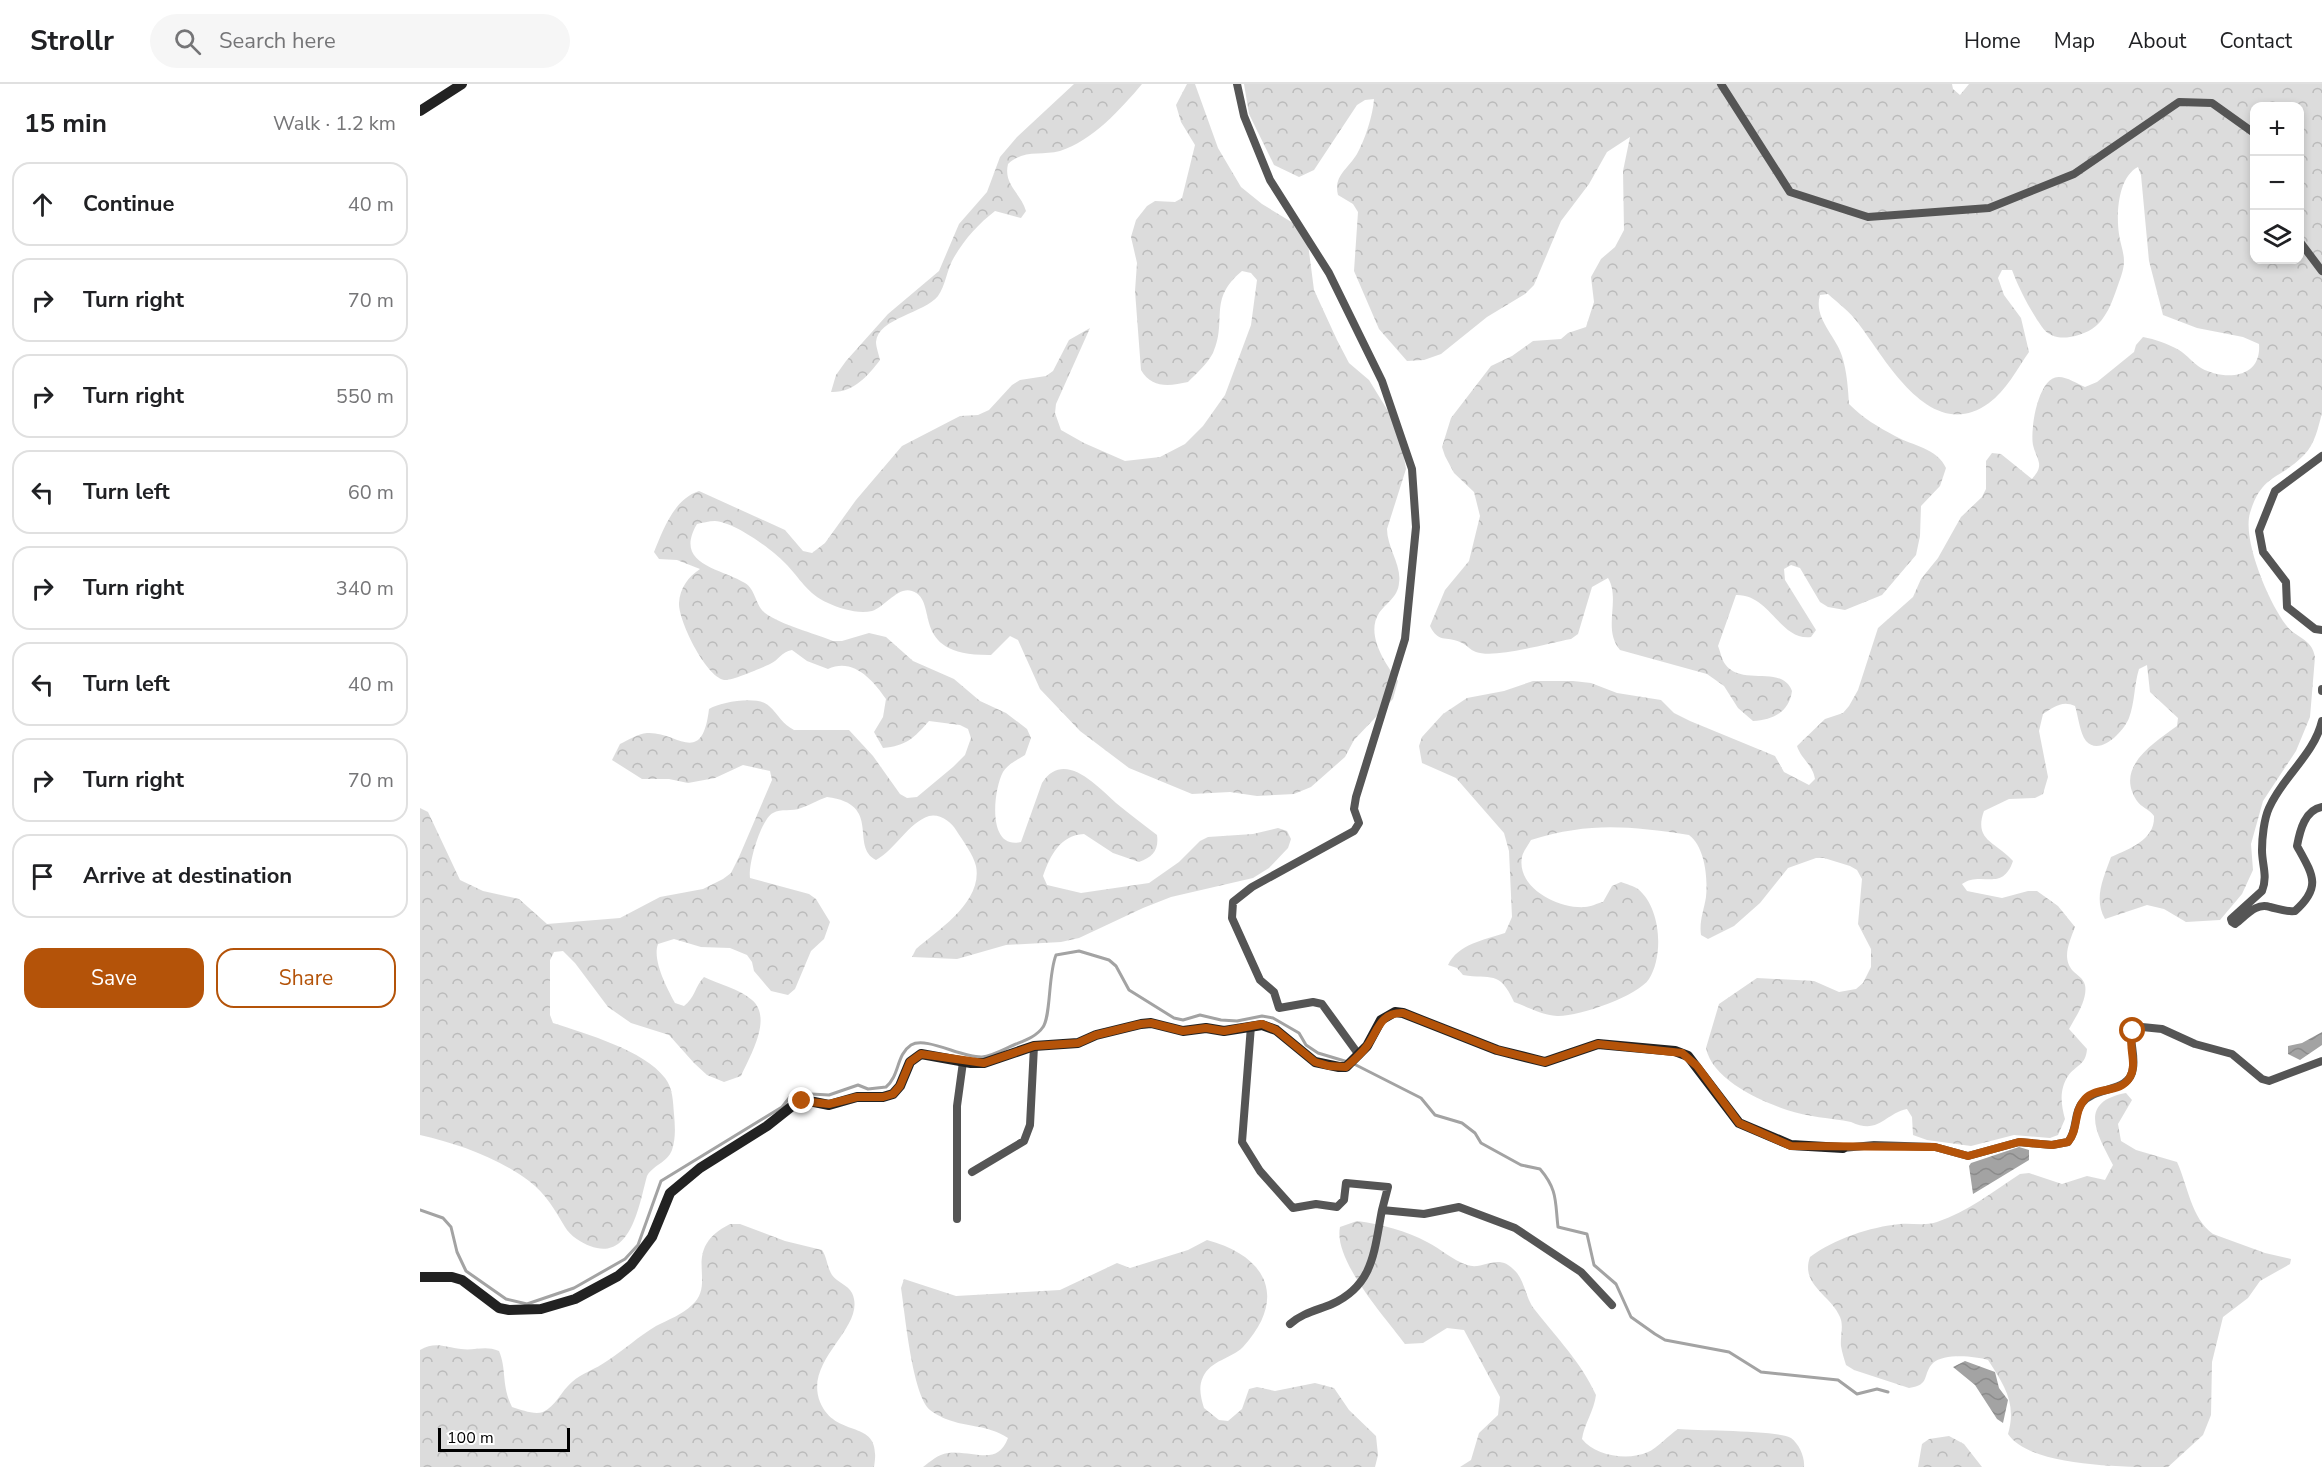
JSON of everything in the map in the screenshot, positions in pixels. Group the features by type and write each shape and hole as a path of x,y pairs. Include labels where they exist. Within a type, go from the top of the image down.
{"street":[{"path":"420,111 462,84"},
{"path":"1237,84 1244,116 1274,188 1329,273 1382,381 1414,482 1416,527 1409,614 1396,670 1356,797 1354,809 1359,823 1354,831 1252,887 1233,902 1232,918 1260,980 1274,992 1277,1006 1279,1008 1313,1002 1322,1004 1357,1056"},
{"path":"1721,84 1790,192 1868,217 1989,208 2074,174 2179,102 2212,104 2250,130"},
{"path":"2304,247 2322,271"},
{"path":"2322,456 2275,491 2259,531 2263,552 2286,582 2287,607 2314,629 2322,630"},
{"path":"2322,721 2310,748 2268,809 2262,849 2266,873 2262,891 2238,911 2231,919 2232,922 2235,924 2254,908 2264,906 2295,911 2310,899 2313,883 2297,846 2306,817 2312,810 2322,807"},
{"path":"420,1277 452,1277 462,1280 499,1308 509,1310 541,1309 575,1299 597,1289 631,1265 652,1237 670,1193 684,1178 767,1126 796,1103 809,1101 829,1104 857,1097 883,1097 893,1094 900,1086 910,1062 921,1054 963,1062 994,1061 1034,1046 1078,1043 1096,1035 1151,1023 1183,1031 1206,1028 1234,1031 1251,1026 1269,1025 1315,1062 1346,1067 1357,1056 1381,1020 1395,1012 1403,1013 1497,1050 1545,1062 1598,1044 1675,1051 1688,1056 1739,1123 1791,1146 1935,1147 1968,1156 2019,1142 2052,1145 2068,1142 2076,1127 2079,1106 2087,1097 2096,1091 2116,1088 2129,1079 2134,1066 2132,1035 2142,1027 2162,1029 2195,1044 2232,1054 2262,1079 2269,1081 2289,1076 2322,1061"},
{"path":"1251,1026 1242,1142 1260,1171 1293,1208 1316,1204 1337,1207 1344,1200 1346,1183 1388,1187 1366,1277 1351,1295 1299,1317 1290,1324"},
{"path":"972,1172 1024,1141 1030,1125 1034,1046"},
{"path":"957,1219 957,1106 963,1062"},
{"path":"1382,1210 1424,1214 1460,1207 1515,1228 1581,1272 1612,1305"}],"green space":[{"path":"1074,84 1142,84 1115,114 1083,140 1060,151 1020,156 1008,164 1008,178 1026,211 1021,218 995,211 966,240 956,254 938,296 923,307 893,321 879,334 876,342 880,360 875,366 853,387 831,392 836,375 846,361 888,314 939,271 959,224 987,192 1000,157 1017,137"},
{"path":"1187,84 1195,84 1218,148 1241,187 1262,204 1303,229 1307,236 1314,290 1337,340 1349,363 1369,380 1399,429 1406,469 1387,529 1398,570 1399,583 1394,596 1379,613 1374,631 1379,649 1398,681 1393,699 1354,740 1345,757 1311,787 1294,794 1257,796 1230,792 1192,794 1129,768 1080,731 1040,689 1018,640 1010,636 991,655 964,653 947,647 936,638 925,605 912,591 902,591 872,611 844,609 815,595 779,557 742,531 715,521 697,524 691,538 691,548 695,557 713,569 749,586 765,613 789,625 833,641 842,641 869,633 886,637 913,661 954,679 980,701 1006,713 1027,729 1031,738 1025,755 1005,769 997,792 996,817 1002,837 1010,842 1021,842 1042,783 1051,773 1060,769 1070,770 1090,780 1157,835 1154,852 1139,862 1113,853 1084,834 1068,838 1057,848 1049,861 1043,876 1047,885 1081,893 1149,883 1179,862 1200,841 1208,837 1253,834 1278,828 1287,831 1291,839 1288,848 1269,868 1253,878 1171,897 1079,938 1061,942 1006,945 957,959 912,957 916,949 957,914 973,891 976,866 952,824 933,815 922,819 876,860 868,854 860,816 844,801 827,797 798,809 773,813 768,817 756,842 750,878 809,894 816,899 830,922 824,939 811,951 795,989 788,995 771,991 754,971 747,955 730,948 701,947 674,939 658,944 657,951 661,974 675,1003 684,1006 688,1003 704,977 741,993 752,1000 758,1008 760,1027 758,1037 741,1076 724,1082 707,1075 669,1035 631,1023 608,1007 575,963 563,951 554,952 550,960 550,1015 553,1023 614,1044 643,1059 665,1078 670,1086 673,1100 675,1132 672,1150 667,1158 647,1176 631,1228 624,1239 615,1246 604,1249 583,1243 567,1230 554,1208 540,1191 517,1173 477,1152 420,1135 420,808 428,812 460,880 483,891 519,899 547,924 620,918 660,897 703,889 723,879 731,873 739,857 772,780 770,771 743,765 715,778 688,783 669,779 642,779 612,760 620,744 637,736 647,733 658,734 694,742 701,737 706,727 709,709 730,702 748,700 769,706 783,722 794,730 849,730 873,756 900,794 907,798 917,797 953,767 965,755 971,738 968,729 960,725 929,721 909,740 883,748 874,732 883,717 886,699 869,678 854,668 837,666 828,669 807,661 792,650 748,674 726,680 718,677 710,670 695,648 680,611 679,603 683,588 688,579 700,569 677,560 659,559 654,552 670,516 683,501 699,491 785,530 803,551 812,553 825,543 856,500 902,446 960,416 978,415 989,410 1012,385 1020,380 1046,376 1053,371 1069,340 1090,328 1056,404 1055,413 1061,430 1125,461 1160,457 1185,444 1203,426 1225,395 1251,325 1257,280 1251,273 1242,271 1231,281 1221,301 1219,330 1213,353 1188,382 1162,385 1145,376 1141,370 1135,291 1137,263 1131,237 1136,220 1147,206 1155,201 1175,202 1182,198 1195,145 1181,122 1176,105"},
{"path":"1244,84 1952,84 1953,89 1960,95 1969,84 2322,84 2322,413 2316,436 2308,451 2295,463 2272,478 2260,491 2250,513 2249,525 2253,555 2272,602 2286,625 2307,642 2315,657 2310,717 2296,751 2263,801 2251,844 2253,870 2242,894 2220,920 2186,922 2164,909 2147,905 2105,919 2100,895 2111,857 2140,842 2146,837 2153,824 2154,816 2137,801 2131,789 2130,777 2133,767 2148,748 2177,726 2178,718 2150,692 2147,665 2139,669 2129,718 2117,735 2104,744 2092,745 2086,741 2075,706 2062,704 2043,714 2039,731 2048,777 2043,794 2035,798 2009,799 1984,811 1981,821 1984,835 1988,840 2013,861 2008,871 1997,879 1969,880 1962,884 1967,891 2002,898 2037,891 2058,906 2075,927 2067,955 2069,966 2085,985 2085,996 2069,1029 2087,1049 2085,1058 2071,1072 2063,1087 2062,1102 2065,1119 2058,1135 2050,1138 2014,1135 1971,1146 1927,1140 1913,1135 1912,1117 1907,1109 1875,1125 1868,1126 1803,1114 1775,1106 1750,1094 1727,1079 1717,1069 1706,1048 1719,1004 1757,978 1814,981 1839,992 1856,989 1863,983 1871,967 1871,949 1858,924 1862,879 1857,870 1850,866 1824,858 1816,858 1788,868 1760,903 1734,926 1708,939 1701,935 1701,920 1706,897 1706,872 1699,847 1689,835 1609,827 1572,830 1531,840 1522,857 1522,868 1532,887 1552,900 1575,907 1590,906 1603,902 1612,886 1621,882 1636,888 1646,897 1656,919 1658,932 1657,957 1649,979 1633,992 1607,1004 1579,1013 1557,1016 1514,1002 1499,980 1463,975 1457,968 1448,965 1452,958 1465,947 1505,933 1512,917 1509,851 1504,833 1456,778 1422,763 1419,746 1422,737 1443,714 1467,698 1504,691 1533,681 1573,681 1591,683 1617,693 1661,700 1674,713 1690,721 1775,756 1784,772 1809,785 1815,779 1814,774 1797,746 1825,719 1843,713 1849,706 1858,690 1878,628 1913,597 1921,579 1938,558 1961,517 1982,497 1986,489 1986,461 1992,453 2001,454 2032,479 2037,472 2039,463 2032,438 2034,417 2041,394 2052,379 2062,377 2085,387 2097,382 2134,352 2136,345 2143,337 2175,348 2201,368 2220,375 2240,374 2254,364 2258,356 2259,344 2243,337 2197,328 2163,315 2149,261 2141,175 2138,167 2131,172 2122,187 2118,207 2118,226 2124,264 2106,314 2096,326 2080,335 2062,338 2051,335 2044,330 2033,313 2012,270 2002,270 1998,278 2004,295 2021,318 2029,352 1995,398 1968,413 1948,414 1930,406 1913,393 1897,376 1851,315 1828,294 1820,295 1822,319 1844,362 1849,404 1865,418 1883,429 1931,452 1942,461 1946,468 1940,486 1921,506 1920,536 1916,555 1882,595 1845,610 1828,607 1820,602 1800,568 1791,565 1784,569 1785,580 1816,630 1811,637 1791,632 1758,602 1736,595 1718,646 1724,662 1732,671 1741,674 1780,679 1787,683 1792,691 1787,705 1778,714 1767,719 1753,721 1738,708 1724,686 1707,674 1620,650 1612,633 1613,596 1608,578 1592,587 1578,634 1571,639 1508,652 1485,654 1474,651 1455,640 1439,637 1430,626 1445,590 1469,561 1480,516 1474,492 1454,473 1442,447 1451,418 1491,366 1512,356 1533,341 1561,339 1568,333 1586,327 1594,302 1591,277 1601,259 1615,247 1624,230 1623,171 1630,137 1607,152 1589,184 1561,221 1534,285 1525,294 1487,317 1441,354 1424,360 1407,361 1379,329 1354,271 1358,212 1353,204 1338,195 1339,178 1363,142 1374,99 1365,100 1357,105 1314,170 1299,177 1274,165 1249,114"},
{"path":"2126,1093 2132,1100 2118,1124 2121,1141 2136,1150 2177,1162 2195,1211 2206,1227 2213,1234 2265,1253 2291,1259 2290,1264 2260,1281 2248,1298 2223,1317 2212,1362 2211,1415 2203,1435 2168,1467 2105,1465 2057,1459 2019,1445 2008,1434 2010,1404 2004,1386 1988,1360 1960,1356 1938,1360 1930,1367 1923,1382 1916,1387 1909,1388 1854,1370 1846,1365 1841,1346 1840,1317 1809,1275 1810,1257 1841,1239 1865,1231 1900,1224 1933,1223 1948,1218 1980,1201 2020,1174 2029,1173 2062,1184 2087,1176 2105,1180 2113,1165 2097,1131 2096,1112 2101,1104 2111,1097"},
{"path":"1357,1221 1411,1234 1467,1265 1480,1266 1498,1262 1510,1266 1520,1277 1532,1306 1576,1361 1596,1395 1582,1439 1595,1449 1612,1455 1640,1455 1655,1448 1678,1429 1755,1432 1791,1438 1801,1451 1804,1467 1460,1467 1471,1460 1479,1433 1498,1415 1500,1397 1464,1330 1447,1328 1423,1343 1405,1344 1362,1288 1344,1255 1340,1240 1340,1227"},
{"path":"730,1224 740,1224 785,1241 822,1250 832,1275 852,1293 855,1306 851,1318 820,1372 817,1386 820,1402 828,1414 837,1422 865,1434 872,1441 875,1451 874,1467 420,1467 420,1350 440,1345 466,1349 489,1348 499,1351 506,1391 512,1407 532,1413 543,1412 576,1379 603,1364 656,1326 692,1305 699,1296 702,1286 702,1255 706,1244 715,1234"},
{"path":"1207,1240 1228,1247 1257,1268 1264,1281 1267,1296 1265,1312 1257,1329 1243,1347 1216,1363 1203,1377 1200,1389 1204,1408 1219,1420 1228,1421 1242,1409 1249,1389 1257,1387 1275,1391 1315,1383 1334,1388 1349,1410 1376,1436 1378,1455 1375,1467 923,1467 948,1453 992,1455 1003,1447 1008,1438 992,1430 944,1418 930,1410 924,1401 918,1388 910,1352 901,1288 904,1279 956,1296 1060,1290 1117,1263 1130,1268 1188,1250"},
{"path":"1949,1436 1964,1444 1982,1467 1918,1467 1922,1444 1929,1439"}],"water":[{"path":"2322,1032 2322,1045 2300,1060 2288,1054 2288,1046 2302,1043"},
{"path":"2019,1147 2029,1150 2029,1160 1973,1194 1969,1166 1971,1163"},
{"path":"1965,1361 1995,1372 1999,1388 2008,1400 2003,1423 1997,1419 1975,1385 1953,1367"}],"waterway":[{"path":"420,1210 443,1218 451,1227 457,1252 466,1271 506,1299 527,1304 574,1288 625,1259 638,1245 661,1181 782,1107 793,1093 829,1095 858,1085 868,1089 886,1087 894,1077 906,1049 918,1043 982,1057 995,1054 1034,1035 1046,1022 1056,955 1079,951 1109,960 1116,966 1129,990 1174,1018 1183,1020 1200,1015 1237,1021 1262,1016 1273,1018 1299,1033 1306,1045 1318,1053 1348,1062"},
{"path":"1354,1064 1421,1098 1435,1115 1462,1123 1475,1133 1481,1143 1521,1165 1540,1169 1553,1190 1558,1227 1587,1234 1594,1265 1616,1284 1631,1317 1655,1334 1665,1340 1729,1352 1761,1372 1838,1380 1857,1394 1877,1389 1888,1392"}],"route":[{"path":"802,1101 836,1104 857,1097 883,1097 893,1094 900,1086 910,1062 921,1054 970,1063 984,1063 1034,1046 1078,1043 1096,1035 1151,1023 1183,1031 1206,1028 1234,1031 1262,1024 1269,1025 1315,1062 1346,1067 1366,1046 1381,1020 1395,1012 1403,1013 1497,1050 1545,1062 1598,1044 1682,1053 1697,1066 1739,1123 1791,1146 1935,1147 1968,1156 2019,1142 2031,1141 2052,1145 2068,1142 2076,1127 2079,1106 2087,1097 2096,1091 2116,1088 2125,1084 2129,1079 2134,1066 2131,1042 2133,1031"}]}
